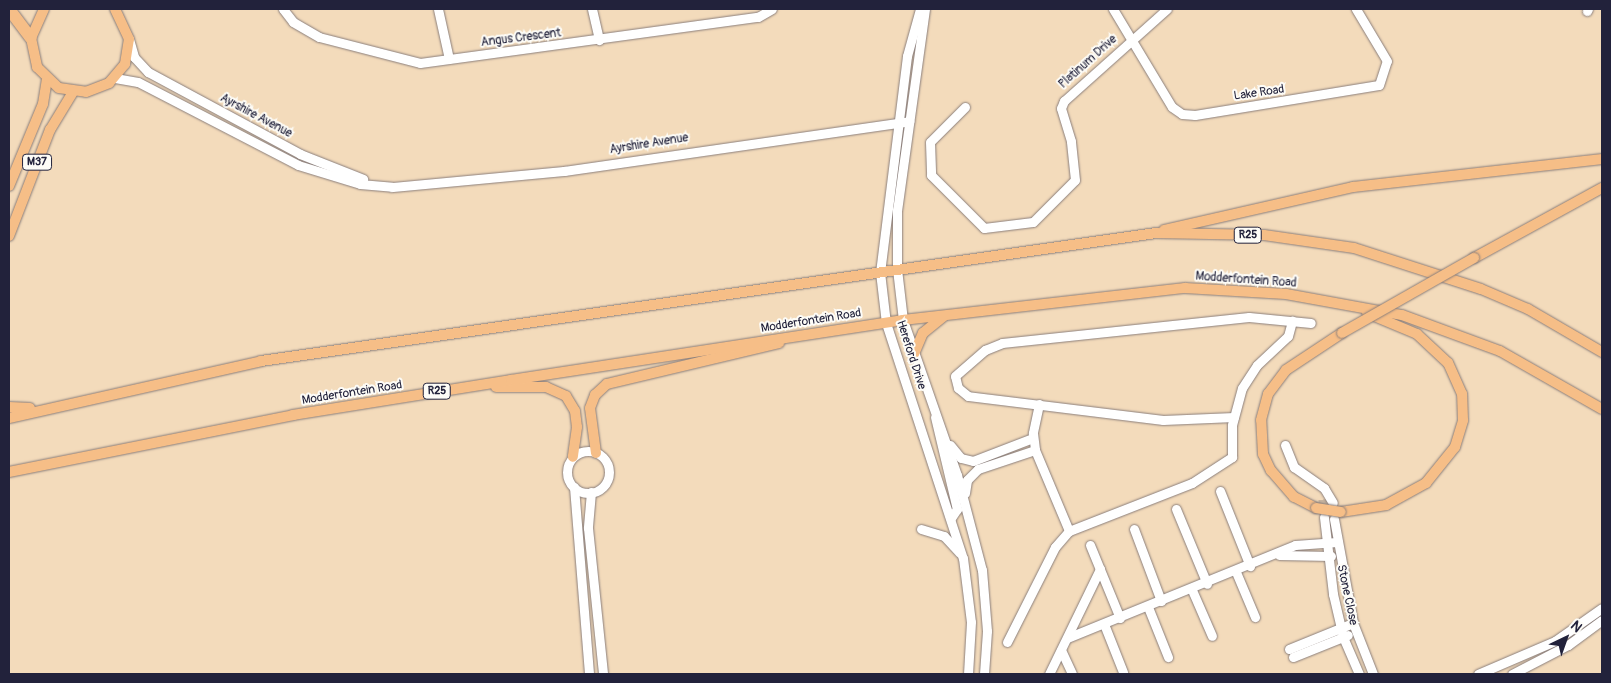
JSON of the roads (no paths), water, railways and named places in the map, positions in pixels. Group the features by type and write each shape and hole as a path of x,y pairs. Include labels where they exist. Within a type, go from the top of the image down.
{"highway":[{"path":"9,9 30,38"}],"main road":[{"path":"44,9 30,38 34,60 47,80 73,92 98,89 115,78 124,64 129,39 118,11"},
{"name":"M37","path":"9,186 43,104 47,80"},
{"name":"M37","path":"9,236 50,130 73,92"},
{"path":"1156,233 1353,187 1602,159"},
{"path":"1330,299 1417,334 1448,363 1458,380 1463,407 1455,448 1426,484 1386,506 1333,516 1294,497 1271,471 1263,454 1261,420 1268,394 1286,370 1342,333 1474,258 1602,188"},
{"name":"R25","path":"9,418 260,361 1156,233 1264,235 1354,248 1481,289 1528,309 1602,352"},
{"name":"Modderfontein Road","path":"9,472 293,415 459,388 903,320 1185,288 1330,299 1402,315 1456,333 1540,372 1602,409"},
{"path":"914,354 924,333 948,315"},
{"path":"596,453 590,408 607,384 767,348 799,336"},
{"path":"459,388 556,390 576,411 578,437 573,457"},
{"path":"9,407 38,407 103,396"}],"street":[{"name":"Angus Crescent","path":"283,9 301,26 349,47 408,62 449,60 758,17 772,9"},
{"path":"438,9 449,60"},
{"path":"592,9 599,40"},
{"name":"Hereford Drive","path":"920,9 907,56 897,218 898,269 903,320 945,436 964,499 985,594 984,674"},
{"name":"Hereford Drive","path":"925,9 904,121 880,272 886,323 963,558 971,622 968,674"},
{"name":"Lake Road","path":"1113,9 1176,111 1196,115 1379,85 1387,61 1356,9"},
{"name":"Platinum Drive","path":"965,107 930,142 931,175 984,228 1033,222 1075,180 1060,108 1064,101 1167,9"},
{"name":"Ayrshire Avenue","path":"129,39 134,56 148,72 311,159 392,187"},
{"name":"Ayrshire Avenue","path":"115,78 138,82 298,165 360,184 392,187 564,171 904,121"},
{"path":"1234,417 1169,421 968,396 958,388 955,376 984,350 1002,343 1249,317 1311,323"},
{"path":"1007,642 1055,547 1069,531 1203,477 1234,454 1234,417 1246,380 1288,336 1292,321"},
{"path":"1039,404 1033,438 1035,450 1069,531"},
{"path":"935,410 938,444 957,509 951,518"},
{"path":"945,436 961,458 973,461 1033,438"},
{"path":"1285,445 1294,467 1324,488 1333,502"},
{"path":"964,499 965,486 974,472 1035,450"},
{"path":"589,674 574,487 567,470 573,457 586,451 596,453 607,464 608,477 591,492 588,528 602,674"},
{"path":"574,487 591,492"},
{"path":"1324,488 1324,499"},
{"path":"1220,491 1250,566"},
{"path":"1176,509 1207,584"},
{"name":"Stone Close","path":"1333,516 1325,542 1326,556 1342,632 1359,674"},
{"name":"Stone Close","path":"1333,516 1338,556 1353,623 1373,674"},
{"path":"921,529 944,536 963,558"},
{"path":"1134,529 1161,602"},
{"path":"1067,638 1207,584 1303,543 1337,542"},
{"path":"1090,545 1120,618"},
{"path":"1277,555 1338,556"},
{"path":"1049,674 1100,570"},
{"path":"1236,572 1255,617"},
{"path":"1192,590 1212,636"},
{"path":"1148,607 1168,657"},
{"path":"1478,674 1555,641 1602,608"},
{"path":"1512,674 1568,645 1602,620"},
{"path":"1291,653 1342,632 1353,623"},
{"path":"1104,624 1123,672"},
{"path":"1342,632 1356,633"},
{"path":"1061,650 1072,674"}],"tunnel":[{"path":"1323,499 1324,515"}]}
